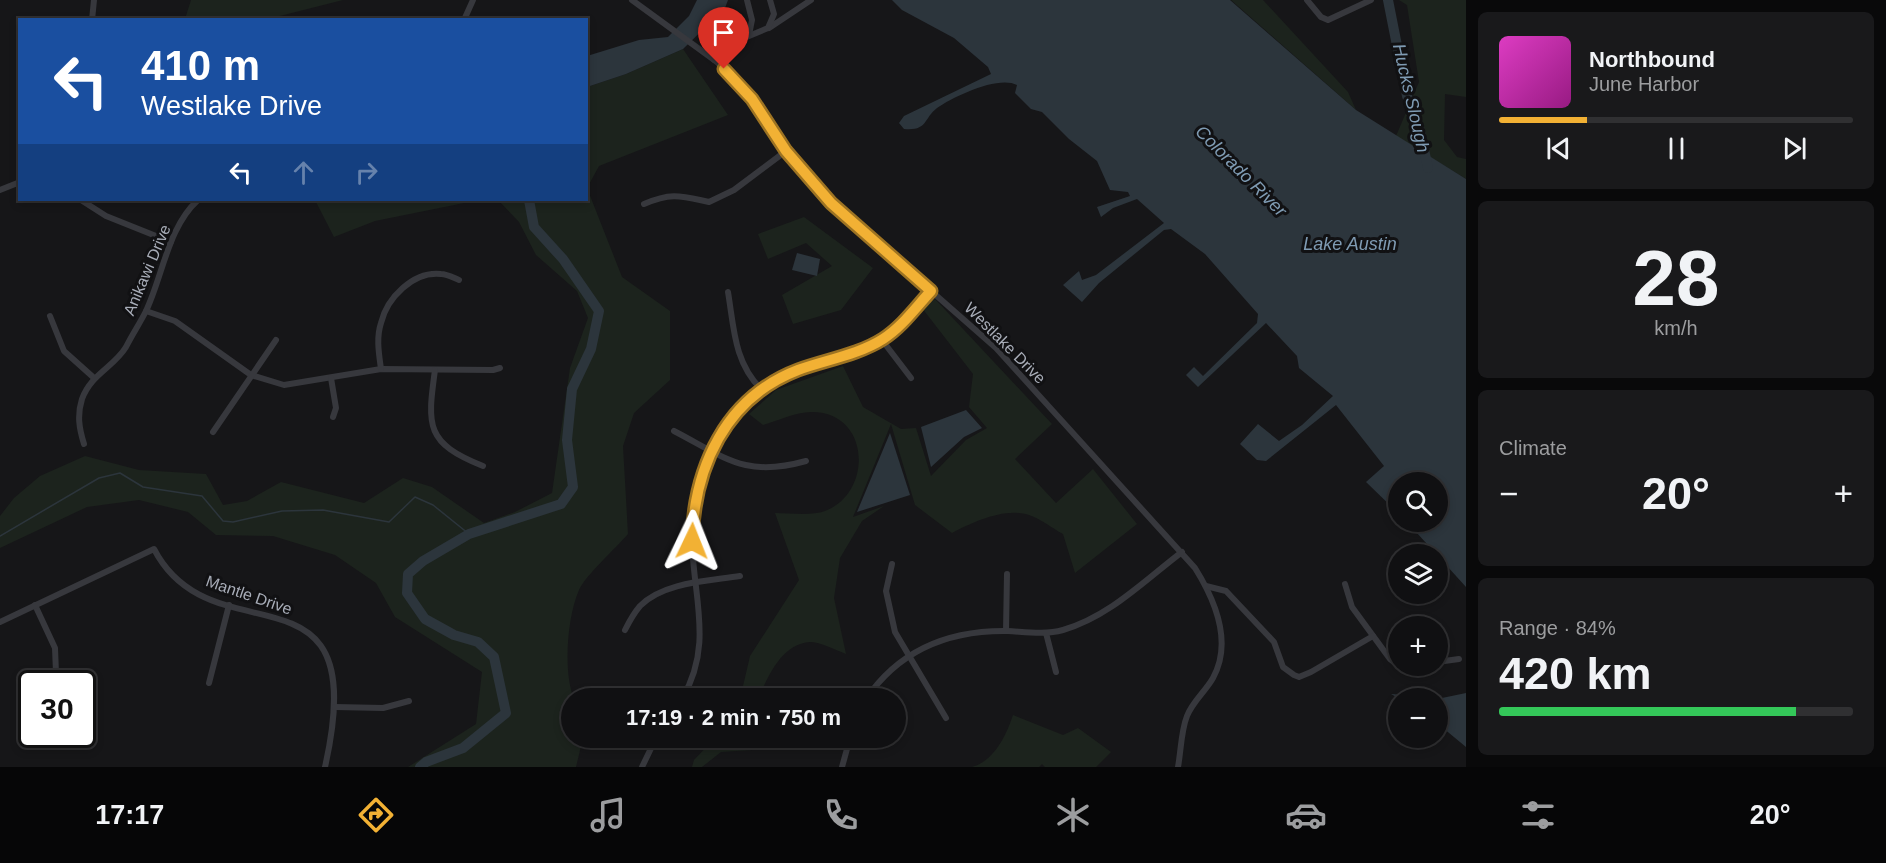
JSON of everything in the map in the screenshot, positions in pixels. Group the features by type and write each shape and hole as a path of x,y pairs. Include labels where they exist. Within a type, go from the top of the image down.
{"street":[{"path":"92,18 94,0"},
{"path":"465,18 473,0"},
{"name":"Westlake Drive","path":"632,0 714,60 752,99 786,151 831,203 996,348 1182,552 1206,586 1216,611 1222,651 1214,676 1205,690 1196,697 1185,719 1178,767"},
{"path":"747,0 752,20 749,36"},
{"path":"768,28 774,14 770,0"},
{"path":"714,60 726,46 768,28 811,0"},
{"path":"1307,0 1321,17 1328,20 1371,0"},
{"path":"644,204 664,195 680,195 709,202 734,190 786,151"},
{"path":"0,190 18,183"},
{"path":"83,201 106,216 171,242"},
{"name":"Anikawi Drive","path":"84,444 79,414 82,399 93,378 123,351 146,311 171,242 190,207 197,201"},
{"path":"381,369 380,324 384,312 399,291 430,276 442,274 459,280"},
{"path":"688,688 696,674 700,651 692,541 693,512 699,481 711,450 732,417 761,390 796,371 882,339 931,291"},
{"path":"728,292 739,356 747,374 761,390"},
{"path":"146,311 176,321 251,375 284,385 381,369 492,370 500,368"},
{"path":"50,316 64,351 93,378"},
{"path":"882,339 911,378"},
{"path":"213,432 276,340"},
{"path":"435,370 430,408 431,421 440,440 454,454 483,466"},
{"path":"331,378 336,408 333,417"},
{"path":"674,431 739,464 762,469 806,461"},
{"name":"Mantle Drive","path":"0,622 154,549 166,568 182,584 230,605 290,623 310,634 320,644 334,676 335,707 325,767"},
{"path":"875,688 885,675 909,656 944,638 971,633 1006,631 1046,633 1063,630 1094,617 1182,552"},
{"path":"892,564 886,591 886,603 895,632 946,718"},
{"path":"1006,631 1007,574"},
{"path":"625,630 636,611 653,596 696,583 740,576"},
{"path":"1345,584 1352,607 1388,653"},
{"path":"1206,586 1226,591 1274,642 1283,667 1299,677 1373,636"},
{"path":"35,605 55,648 56,670"},
{"path":"208,683 230,605"},
{"path":"1046,633 1056,672"},
{"path":"1448,660 1459,659"},
{"path":"335,707 383,708 409,701"},
{"path":"642,767 651,748"},
{"path":"842,767 847,748"}],"shaded area":[{"path":"191,0 343,0 272,18 185,18"},
{"path":"1231,0 1263,0 1348,92 1356,110"},
{"path":"1399,0 1466,0 1466,97 1445,94 1444,140 1457,157 1466,159 1466,179 1396,136 1419,82 1407,5"},
{"path":"683,49 728,115 599,166 588,186 588,87 626,74"},
{"path":"588,191 622,277 670,311 670,380 634,413 623,446 628,534 582,584 575,601 569,629 568,675 571,688 561,688 561,748 581,748 576,767 408,767 476,724 482,672 395,617 376,583 335,555 273,536 216,535 188,512 139,500 87,507 0,548 0,516 14,498 40,476 85,456 139,470 206,474 223,505 247,501 281,482 364,503 403,478 432,487 484,523 515,512 552,493 570,368 588,318 577,291 536,255 519,222 499,201 588,201"},
{"path":"316,201 474,201 375,221 334,237"},
{"path":"804,217 873,268 841,310 793,324 782,295 832,266 806,243 768,259 758,234"},
{"path":"935,299 1052,424 1015,459 1056,503 1093,469 1137,524 1075,573 1063,534 1029,515 1000,514 979,520 952,533 915,505 891,424 853,517 884,506 862,521 840,558 834,598 846,654 814,642 800,644 783,655 763,688 743,688 750,656 799,580 775,513 807,514 825,511 841,501 852,487 858,471 858,454 854,438 845,424 831,415 805,412 763,425 749,414 776,390 843,366 863,407 901,429 916,428 931,476 966,440 987,428 969,407 973,374 922,308"},
{"path":"1013,715 1063,735 1078,728 1111,752 1096,767 1045,767 1042,764 1039,767 972,767 987,759 998,747"},
{"path":"705,748 770,749 721,752 702,767 692,767 694,760"}],"water":[{"path":"697,0 728,0 725,8 683,49 626,74 588,87 588,56 639,40 668,37 689,16"},
{"name":"Lake Austin","path":"892,0 1230,0 1356,110 1466,179 1466,587 1448,567 1448,544 1427,544 1416,532 1448,532 1448,472 1388,472 1388,503 1366,482 1384,466 1336,405 1266,461 1257,460 1240,444 1258,424 1279,441 1302,425 1333,396 1299,368 1297,356 1266,323 1198,387 1186,375 1194,367 1203,376 1257,323 1258,314 1205,254 1171,229 1164,230 1099,283 1082,302 1063,285 1079,271 1082,280 1096,275 1164,223 1137,199 1113,208 1101,217 1097,207 1130,196 1128,192 1110,190 1097,161 1069,139 1042,112 1031,109 1015,93 1017,85 999,83 977,88 937,108 921,126 904,129 899,123 904,116 991,74 988,67 954,38 902,10"},
{"path":"797,253 820,259 817,276 792,270"},
{"path":"966,410 982,428 964,437 931,467 921,427"},
{"path":"890,433 910,495 857,512"},
{"path":"1466,693 1466,747 1448,732 1448,697"}],"waterway":[{"name":"Hucks Slough","path":"1388,0 1407,96 1419,127 1428,168"},
{"path":"420,767 426,762 463,748 506,713 494,657 478,642 454,635 425,619 407,593 408,574 423,561 469,534 561,504 573,487 567,440 572,389 591,349 599,311 563,259 534,227 529,201"},
{"path":"0,536 99,478 120,473 143,487 202,496 223,521 233,522 282,511 323,510 389,522 415,497 433,505 469,534"}],"route":[{"path":"692,541 695,497 704,465 721,433 746,402 778,379 867,347 882,339 893,331 931,291 831,203 786,151 752,99 724,69"}],"water label":[{"name":"Colorado River","path":"1241,171"}]}
